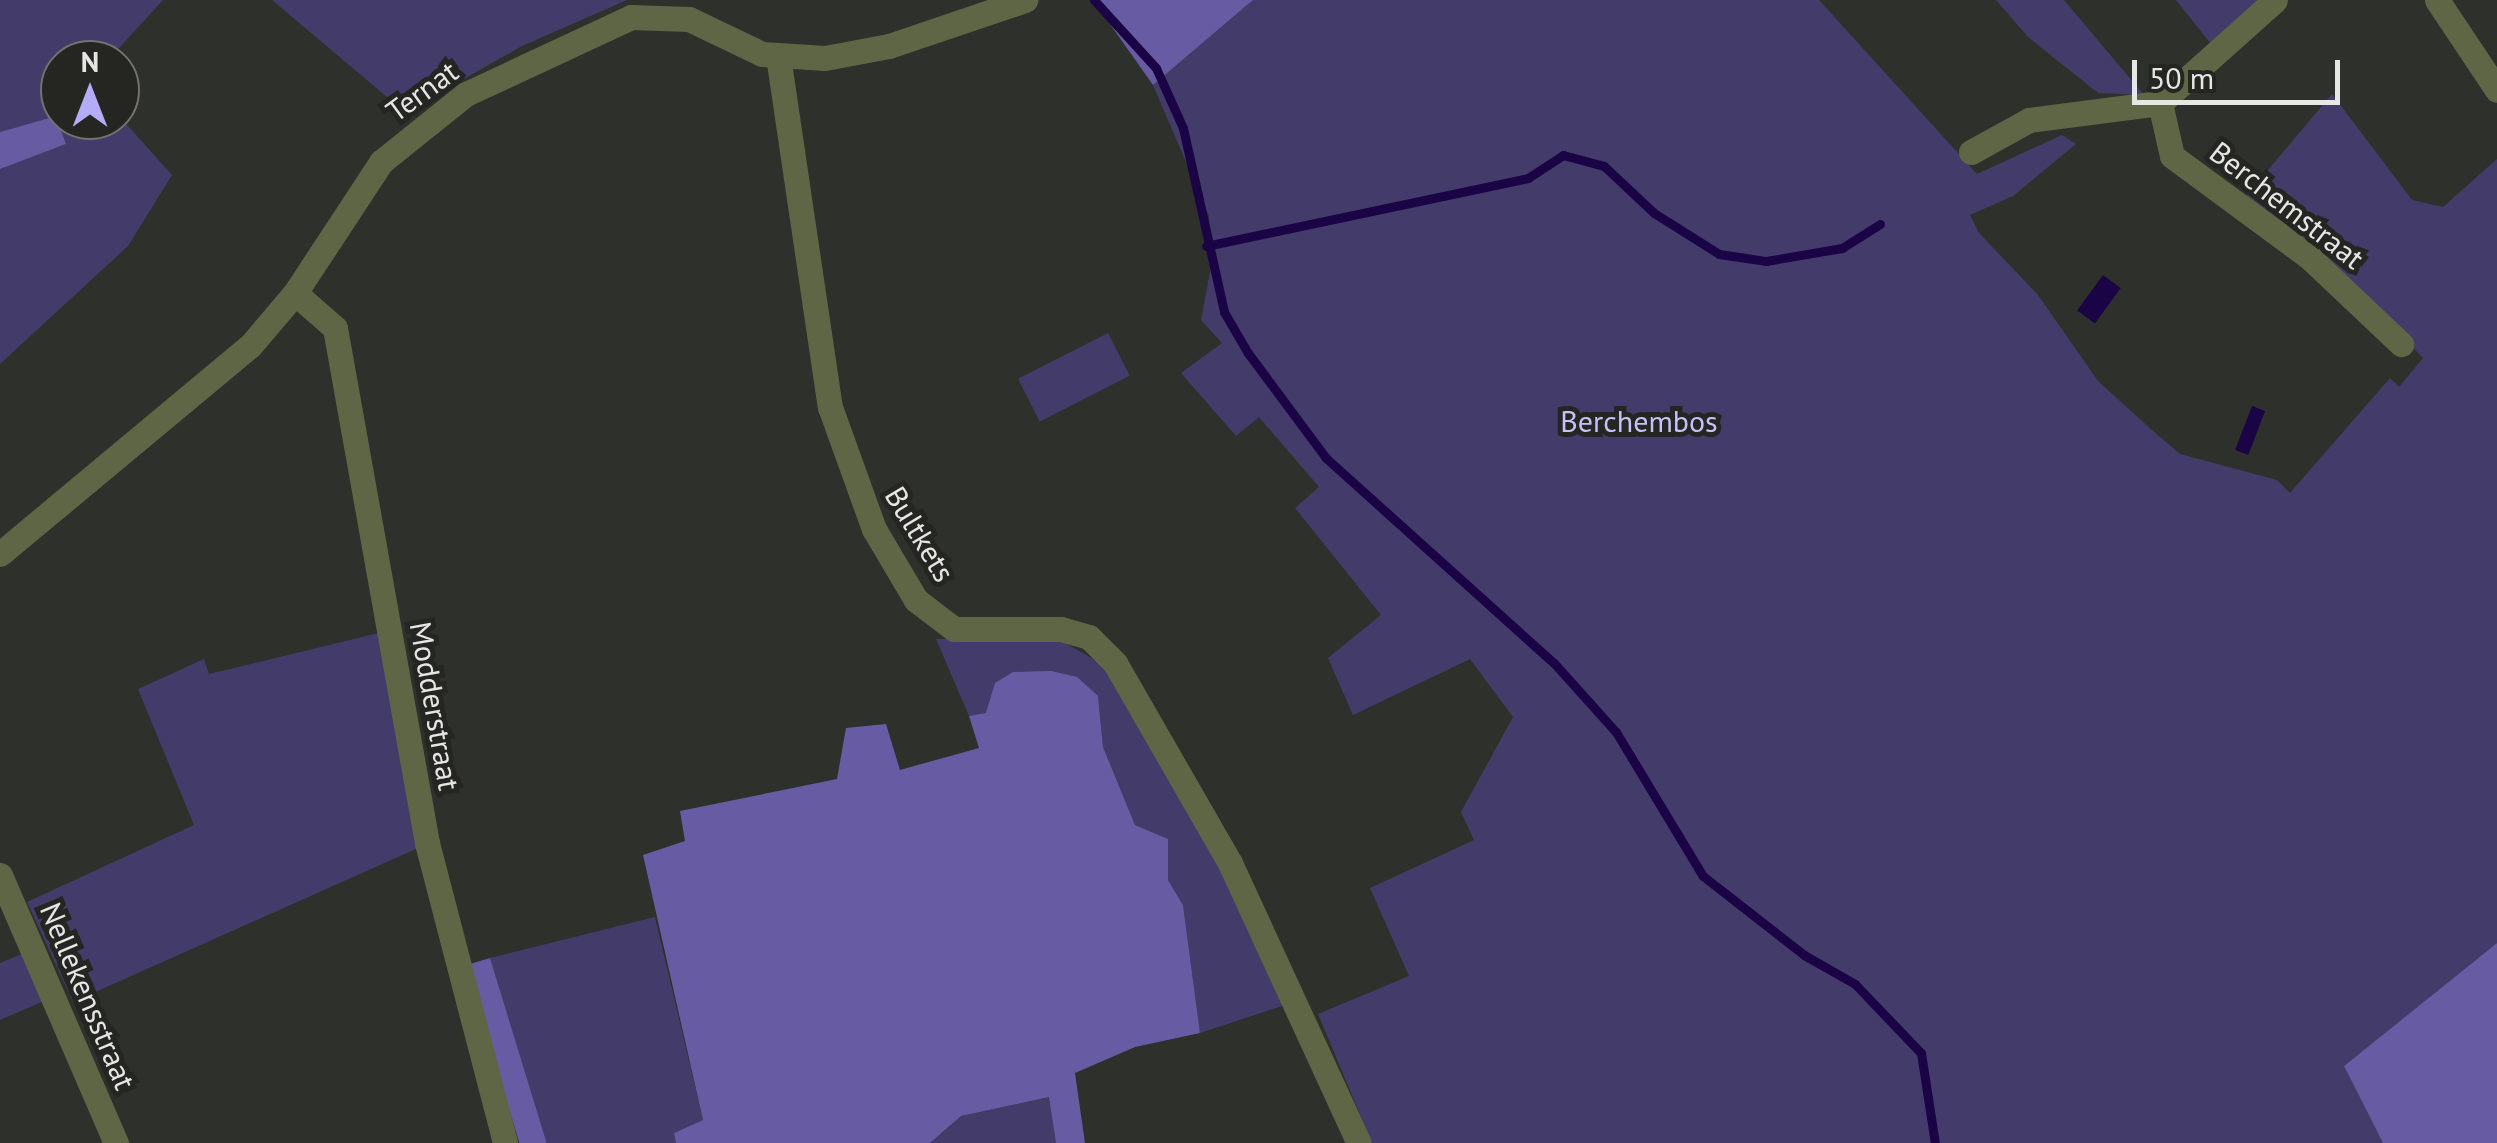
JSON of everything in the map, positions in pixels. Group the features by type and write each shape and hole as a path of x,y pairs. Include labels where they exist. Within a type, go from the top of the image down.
{"street":[{"name":"Ternat","path":"0,554 250,346 296,293 382,162 466,94 631,16 690,19 778,56 846,56 1026,0"},
{"path":"1971,152 2029,120 2160,103 2275,0"},
{"path":"2437,0 2497,90"},
{"name":"Bultkets","path":"778,56 830,407 874,529 916,600 954,629 1061,629 1089,637 1114,663 1230,863 1359,1143"},
{"name":"Berchemstraat","path":"2160,103 2172,156 2309,257 2401,344"},
{"name":"Modderstraat","path":"296,293 335,328 427,843 505,1143"},
{"name":"Nellekensstraat","path":"0,875 116,1143"}],"green space":[{"path":"0,0 163,0 126,40 40,40 40,121 0,132"},
{"path":"272,0 627,0 522,46 448,88 412,118"},
{"name":"Berchembos","path":"1253,0 1819,0 1977,174 2062,135 2076,144 2013,196 1970,215 1979,233 2038,295 2098,381 2180,454 2277,480 2290,493 2390,378 2399,387 2423,358 2360,294 2242,201 2332,94 2412,200 2443,207 2497,159 2497,943 2344,1066 2383,1143 1372,1143 1318,1014 1409,976 1370,888 1474,840 1461,812 1513,717 1470,659 1353,715 1328,658 1381,615 1295,508 1319,487 1259,417 1236,436 1181,373 1222,343 1201,320 1210,272 1209,216 1153,85"},
{"path":"1996,0 2064,0 2144,95 2098,93 2028,37"},
{"path":"2176,0 2263,0 2215,49"},
{"path":"140,139 172,175 128,246 0,364 0,169 66,144 65,140"},
{"path":"1108,333 1130,376 1040,422 1018,379"},
{"path":"379,633 418,848 73,1002 27,902 194,825 138,689 204,659 209,674"},
{"path":"936,639 1058,639 1102,664 1217,856 1285,1005 1200,1033 1183,905 1168,880 1168,839 1135,825 1103,747 1098,696 969,716"},
{"path":"655,917 703,1120 674,1133 676,1143 545,1143 490,958"},
{"path":"24,953 44,1001 0,1020 0,963"},
{"path":"1050,1097 1056,1143 930,1143 961,1116"}],"shaded area":[{"path":"1093,0 1253,0 1153,85"},
{"path":"40,121 40,140 65,140 66,144 0,169 0,132"},
{"path":"2103,275 2121,288 2095,324 2077,311"},
{"path":"2252,406 2265,411 2248,455 2235,450"},
{"path":"1051,671 1077,677 1098,696 1103,747 1135,825 1168,839 1168,880 1183,905 1200,1033 1135,1047 1075,1073 1085,1143 1056,1143 1049,1097 961,1116 930,1143 676,1143 674,1133 703,1120 643,855 685,841 680,811 837,779 846,728 886,724 900,770 979,748 969,716 986,713 995,683 1013,672"},
{"path":"2497,943 2497,1143 2383,1143 2344,1066"},
{"path":"490,958 546,1143 519,1143 465,966"}],"waterway":[{"path":"1094,0 1156,68 1183,128 1224,312 1248,353 1326,458 1554,663 1616,732 1703,876 1804,955 1855,984 1921,1053 1935,1143"},
{"path":"1206,246 1528,178 1563,155 1604,166 1654,213 1719,254 1766,261 1842,248 1880,224"}]}
